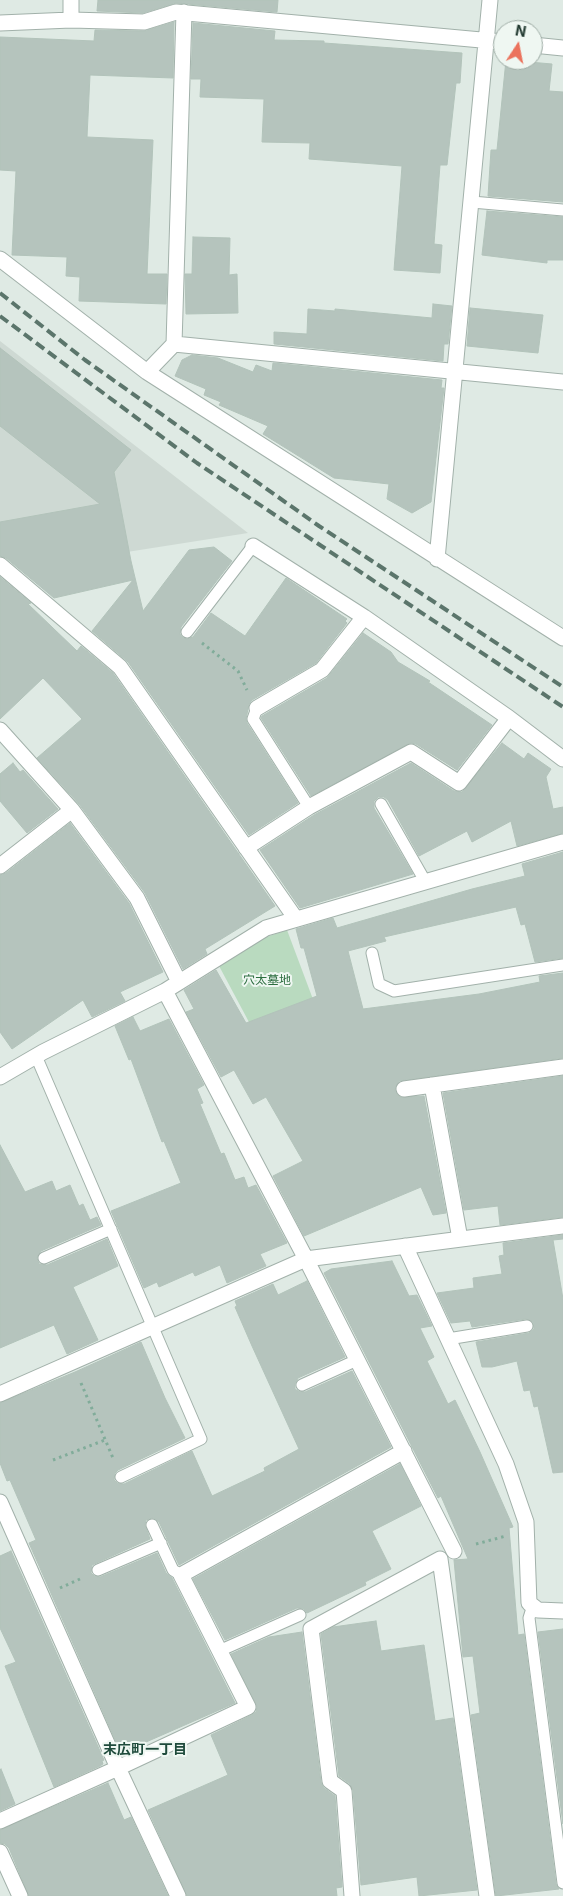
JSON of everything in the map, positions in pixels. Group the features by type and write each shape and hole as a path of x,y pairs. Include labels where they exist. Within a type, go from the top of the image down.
{"street":[{"path":"71,20 72,0"},
{"path":"436,558 456,372 490,0"},
{"path":"0,23 71,20 144,22 176,12 184,12 493,41"},
{"path":"146,372 174,344 184,12"},
{"path":"543,46 563,48"},
{"path":"0,259 146,372 563,638"},
{"path":"174,344 563,382"},
{"path":"253,546 364,617 563,758"},
{"path":"0,565 120,667 296,919"},
{"path":"257,708 322,670 364,617"},
{"path":"246,848 309,807 410,752 459,783 509,718"},
{"path":"0,730 72,810 137,898 179,982"},
{"path":"0,866 72,810"},
{"path":"0,1077 36,1056 165,991 266,928 563,842"},
{"path":"165,991 306,1259 454,1551"},
{"path":"404,1089 563,1067"},
{"path":"432,1085 460,1239"},
{"path":"0,1394 306,1259 563,1228"},
{"path":"405,1246 506,1464 526,1522 529,1603 538,1610 563,1611"},
{"path":"0,1821 248,1707 181,1575 404,1451"},
{"path":"0,1502 118,1768 178,1896"},
{"path":"352,1896 344,1791 330,1781 311,1629 440,1559 487,1896"},
{"path":"0,1852 20,1896"}],"lane":[{"path":"472,202 563,210"},
{"path":"187,632 253,546"},
{"path":"257,708 253,719 309,807"},
{"path":"381,804 425,882"},
{"path":"372,953 379,984 394,991 563,965"},
{"path":"36,1056 201,1438 121,1477"},
{"path":"44,1258 111,1229"},
{"path":"448,1339 527,1326"},
{"path":"302,1385 357,1360"},
{"path":"152,1525 173,1570 181,1575"},
{"path":"98,1570 160,1543"},
{"path":"533,1605 529,1618 563,1883"},
{"path":"219,1651 300,1615"}],"path":[{"path":"187,632 238,671 257,708"},
{"path":"72,1362 121,1477"},
{"path":"53,1460 105,1440"},
{"path":"471,1546 512,1534 526,1533"},
{"path":"42,1596 98,1570"}],"shaded area":[{"path":"0,341 248,533 25,568 0,548"}],"green space":[{"name":"穴太墓地","path":"287,930 329,1042 274,1069 218,964 255,941"}],"building":[{"path":"98,0 278,0 277,12 176,3 143,13 97,11"},
{"path":"174,22 173,78 90,75 87,137 153,140 147,274 167,274 166,304 79,301 80,277 66,276 67,257 12,255 16,171 0,170 0,37 94,41 95,30 144,31"},
{"path":"193,23 275,31 274,40 324,41 324,43 462,53 460,83 456,83 447,165 440,165 434,244 442,245 440,273 394,270 402,166 309,159 310,143 262,142 264,99 200,97 201,79 191,79"},
{"path":"543,63 552,64 549,91 563,92 563,202 488,196 491,150 497,150 505,70 543,70"},
{"path":"487,211 563,217 563,260 547,260 547,263 482,255"},
{"path":"193,237 230,238 229,275 237,274 238,313 186,314 185,274 192,274"},
{"path":"433,304 452,306 448,344 444,344 443,361 274,344 274,332 307,334 308,309 335,311 335,309 432,318"},
{"path":"470,308 543,315 538,353 467,346"},
{"path":"0,348 131,450 114,472 131,561 143,611 189,550 214,547 232,561 181,627 180,634 183,638 193,637 211,613 245,636 286,578 347,619 345,621 347,623 316,663 252,700 249,704 247,723 298,803 249,835 128,662 92,631 133,580 54,598 6,558 0,556 0,522 100,504 0,426"},
{"path":"192,355 218,358 253,372 256,365 272,371 273,363 442,380 441,388 444,388 431,502 412,513 387,499 389,484 334,478 263,434 268,426 219,405 221,402 204,395 206,389 175,376 182,360"},
{"path":"0,577 31,603 28,604 77,651 81,646 113,673 275,906 205,949 207,954 183,969 145,893 79,804 37,758 82,719 43,678 0,719"},
{"path":"363,633 391,652 398,662 430,681 428,682 492,725 457,770 416,744 411,743 311,796 261,718 327,678"},
{"path":"502,743 524,759 528,753 551,769 546,777 553,809 563,807 563,833 517,846 511,821 472,842 467,831 419,856 388,800 384,797 378,797 374,801 374,808 413,874 300,908 260,850 314,815 411,763 454,791 462,792"},
{"path":"13,763 20,772 23,770 58,809 27,833 0,801 0,774"},
{"path":"70,823 129,903 163,972 120,992 125,1001 92,1017 83,1000 12,1049 0,1032 0,875 6,873"},
{"path":"563,852 563,958 535,962 525,924 521,925 516,907 384,937 386,941 348,951 363,1009 479,994 540,982 539,976 563,973 563,1058 399,1081 395,1090 400,1097 424,1096 446,1213 433,1215 421,1187 304,1236 273,1176 303,1161 266,1097 253,1104 234,1070 221,1077 186,1012 194,1009 184,990 216,970 246,1023 317,996 304,948 301,948 296,929 333,918 337,928 472,889 525,876 522,864"},
{"path":"133,1017 140,1031 169,1019 204,1085 197,1089 203,1103 200,1104 221,1154 224,1153 235,1180 244,1177 248,1188 256,1185 287,1243 260,1254 266,1266 227,1283 220,1265 195,1276 193,1272 159,1287 157,1282 144,1288 111,1211 181,1183 164,1141 162,1142 131,1059 129,1060 115,1026"},
{"path":"563,1076 563,1217 500,1225 498,1206 464,1210 443,1093"},
{"path":"0,1145 25,1192 52,1181 56,1191 70,1185 79,1206 83,1204 90,1220 97,1217 101,1225 41,1251 37,1258 39,1264 47,1265 107,1239 118,1266 73,1287 98,1340 67,1354 54,1325 0,1348"},
{"path":"563,1235 563,1239 553,1240 563,1299 563,1472 553,1473 538,1406 534,1407 530,1390 524,1391 517,1361 492,1367 482,1367 476,1342 529,1333 534,1329 533,1322 526,1319 472,1327 470,1321 451,1323 437,1293 474,1288 473,1278 502,1274 499,1256 504,1255 503,1243"},
{"path":"392,1261 409,1296 417,1295 432,1326 420,1328 434,1357 427,1361 448,1404 455,1400 513,1527 509,1528 518,1635 524,1634 556,1884 559,1889 496,1896 471,1715 480,1713 473,1656 463,1657 454,1560 468,1559 441,1496 438,1498 324,1273 331,1269"},
{"path":"307,1281 345,1357 298,1378 295,1389 305,1392 352,1371 391,1447 179,1565 159,1522 152,1518 146,1520 145,1525 150,1539 92,1565 91,1573 94,1576 100,1577 157,1553 166,1573 172,1578 235,1703 121,1753 29,1543 36,1540 10,1480 7,1481 0,1463 0,1403 141,1342 165,1398 185,1438 118,1470 115,1473 114,1480 117,1483 124,1484 192,1451 212,1496 265,1471 264,1468 299,1449 235,1307 237,1306 235,1301 273,1284 278,1295"},
{"path":"400,1464 421,1506 372,1531 391,1569 365,1582 366,1585 307,1613 304,1609 297,1608 225,1640 193,1579"},
{"path":"11,1551 104,1760 100,1766 54,1787 5,1666 16,1662 0,1628 0,1556"},
{"path":"376,1621 381,1651 424,1645 435,1721 453,1718 477,1890 419,1896 417,1877 361,1885 353,1790 350,1784 339,1776 321,1634 333,1627"},
{"path":"563,1629 563,1824 538,1632"},
{"path":"302,1632 321,1782 324,1788 335,1796 342,1887 336,1888 337,1896 187,1896 148,1810 228,1775 211,1735 252,1715 256,1712 257,1707 231,1654 269,1637"},
{"path":"0,1770 15,1804 0,1811"},
{"path":"108,1783 124,1820 131,1817 168,1896 29,1896 9,1848 5,1844 0,1843 0,1830"}],"railway":[{"path":"0,293 85,360 319,526 563,687"},
{"path":"0,316 197,463 563,707"}],"district":[{"name":"末広町一丁目","path":"145,1750"}]}
